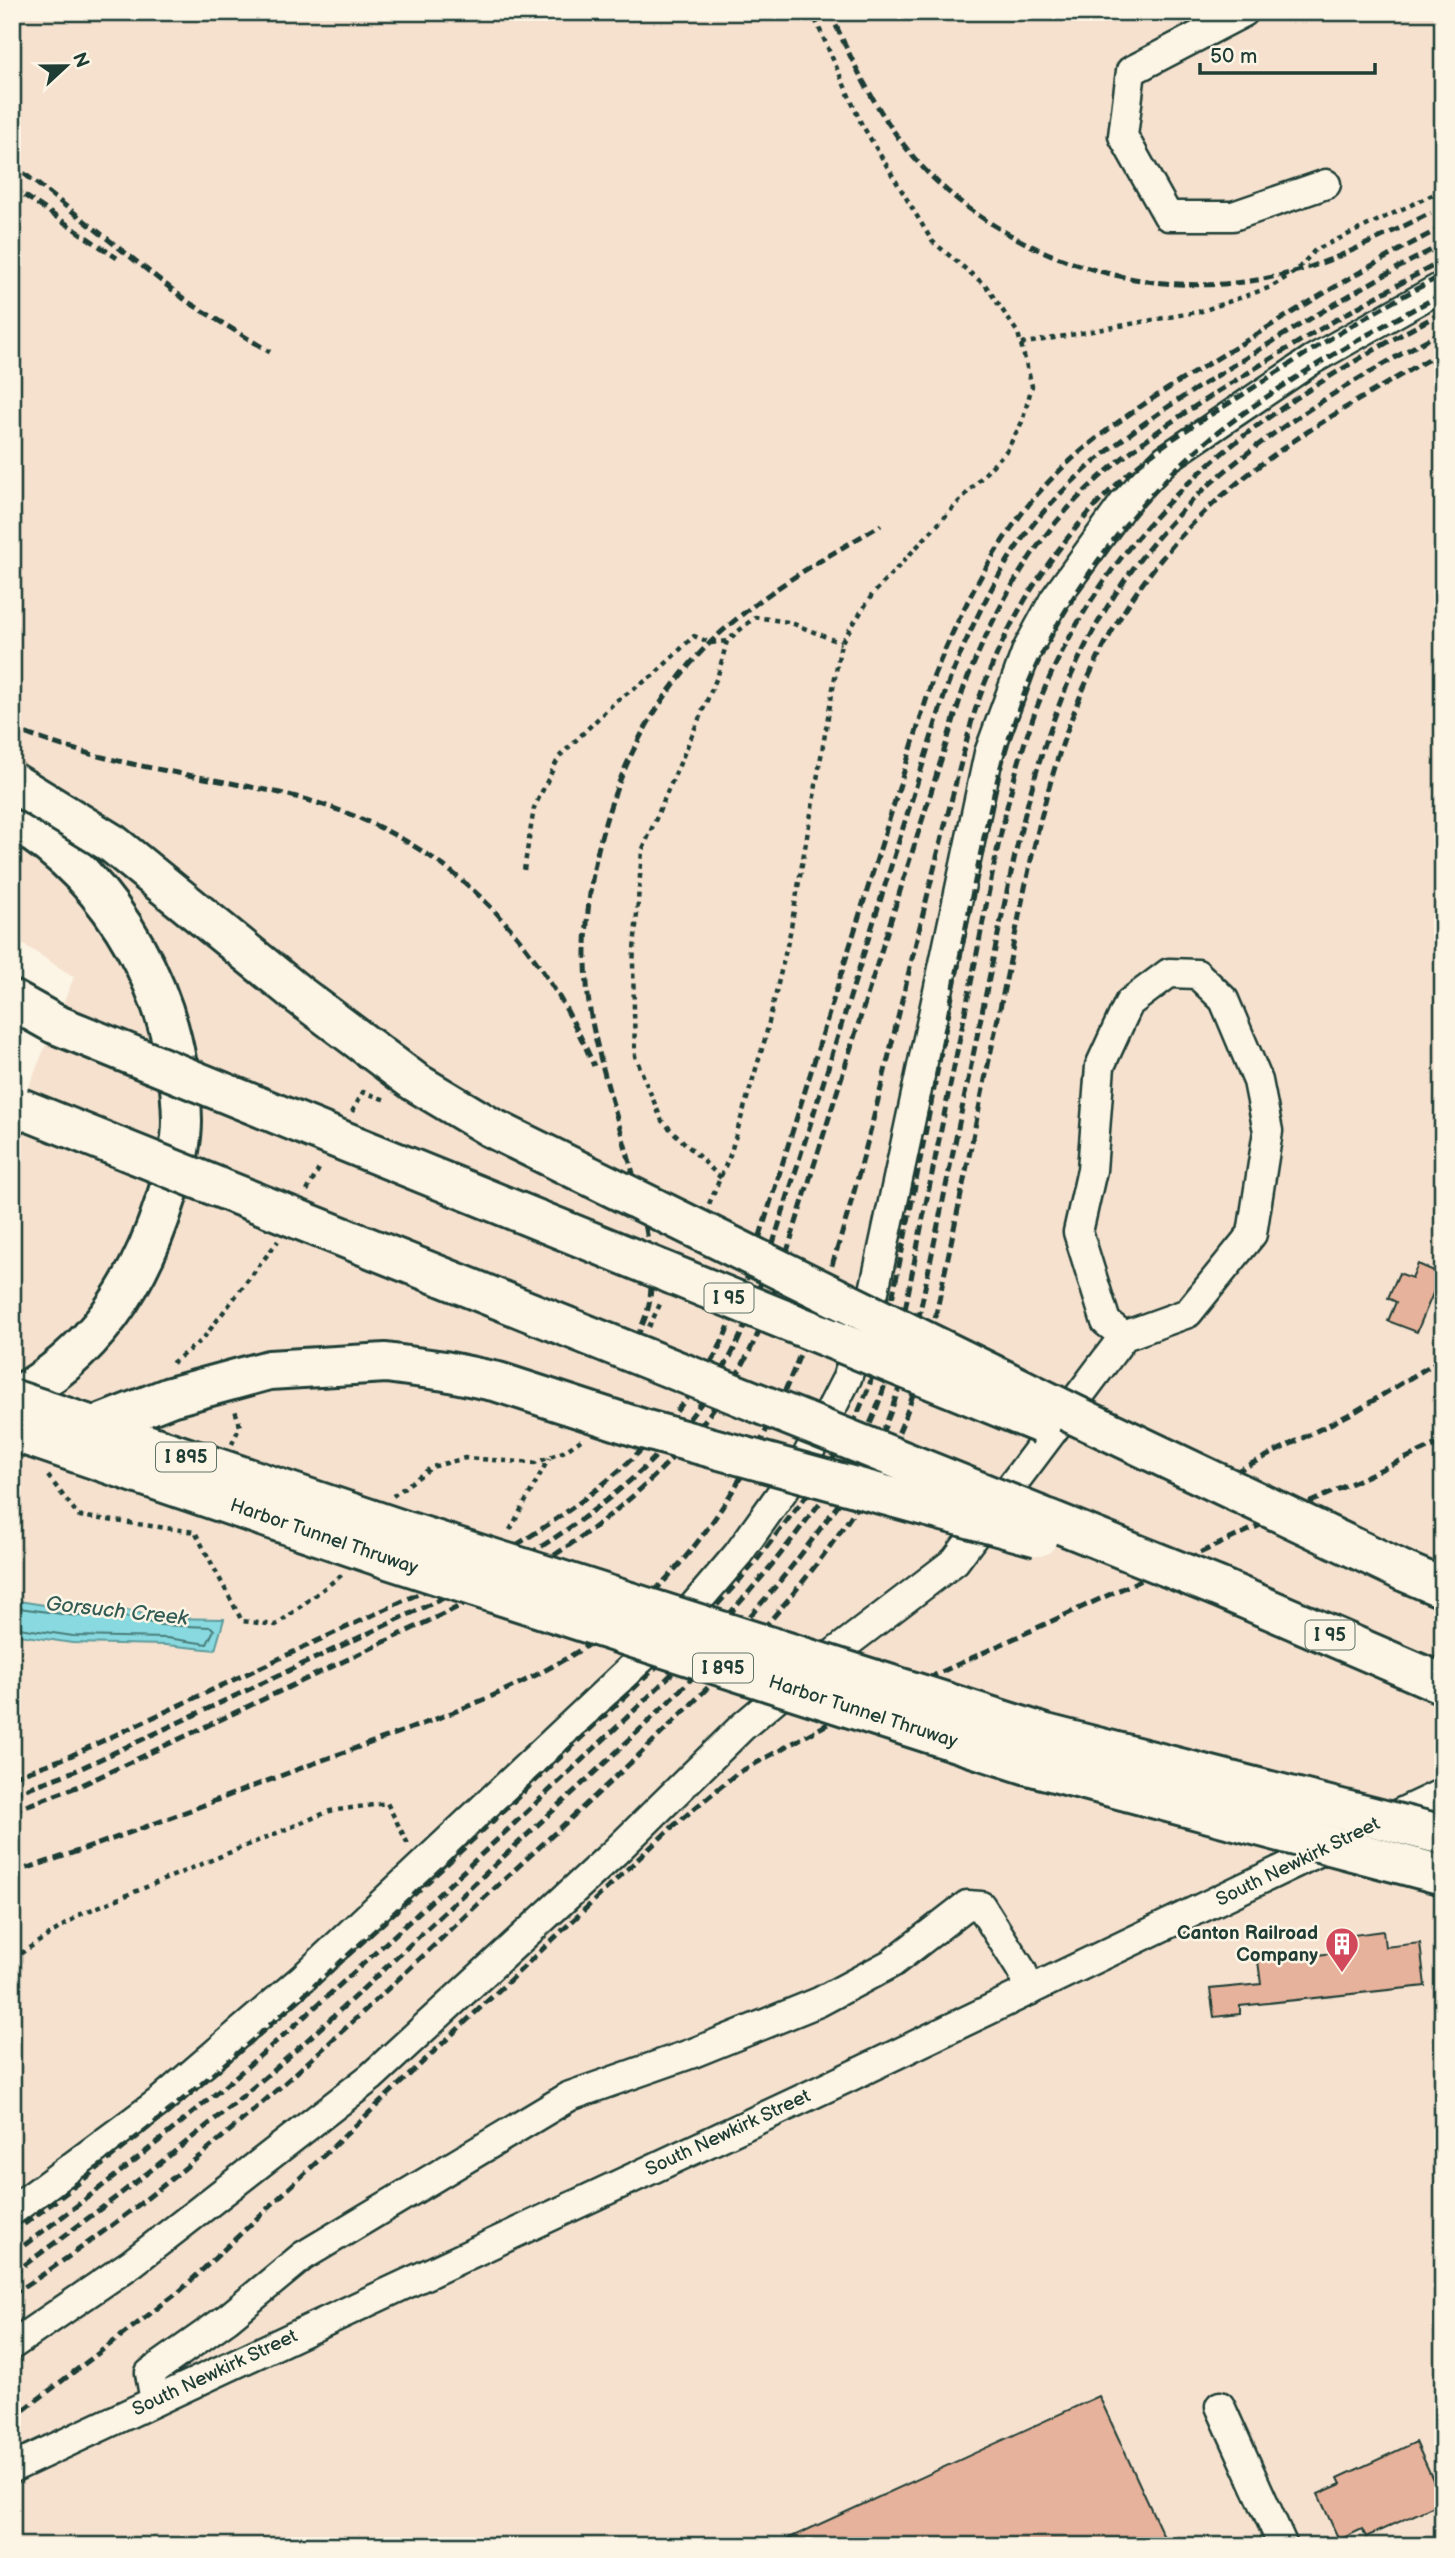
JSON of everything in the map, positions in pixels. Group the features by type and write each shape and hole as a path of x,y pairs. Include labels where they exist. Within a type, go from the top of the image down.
{"highway":[{"path":"12,782 113,845 299,995 384,1059 415,1082 490,1127 1053,1404 1403,1571"},
{"path":"12,820 61,853 92,883 123,925 163,1011 176,1060 182,1122 169,1189 142,1264 106,1321 80,1351 46,1380 12,1399"},
{"name":"I 95","path":"12,1000 55,1024"},
{"name":"I 95","path":"12,1008 1443,1588"},
{"name":"I 95","path":"16,1106 1218,1587 1443,1684"},
{"path":"29,1466 170,1397 225,1380 269,1370 386,1363 498,1382 643,1429 1218,1587"},
{"name":"Harbor Tunnel Thruway","path":"12,1399 403,1530 1046,1734 1443,1835"},
{"name":"Harbor Tunnel Thruway","path":"12,1431 404,1564 1028,1765 1443,1875"}],"street":[{"path":"1244,12 1131,71 1123,136 1168,216 1233,216 1326,184"},
{"path":"12,2211 169,2094 304,1977 680,1622 745,1545 805,1460 827,1422 847,1378 871,1305 989,753 1027,650 1054,600 1124,503 1167,459 1312,360 1443,286"},
{"path":"12,2345 131,2263 371,2077 605,1861 742,1727 782,1693 955,1561 1124,1336 1188,1313 1252,1234 1268,1131 1258,1081 1224,1000 1197,974 1168,973 1129,1003 1100,1066 1092,1170 1079,1233 1106,1322 1124,1336"},
{"name":"South Newkirk Street","path":"12,2468 1029,1991 1443,1793"},
{"path":"155,2401 150,2373 228,2318 303,2256 570,2096 693,2053 819,2002 892,1963 967,1905 981,1906 1022,1972 1029,1991"},
{"path":"1220,2406 1283,2546"}],"path":[{"path":"707,1208 730,1155 765,1039 790,933 841,643 872,595 1007,450 1022,422 1032,386 1018,333 986,286 932,241 861,123 812,12"},
{"path":"1021,344 1202,311 1271,287 1296,271 1315,250 1443,190"},
{"path":"524,870 534,808 559,757 616,701 654,675 694,636 711,643 727,641 755,617 789,622 841,643"},
{"path":"721,1178 662,1121 635,1056 633,963 642,851 718,675 727,641"},
{"path":"349,1116 363,1092 399,1105"},
{"path":"301,1201 328,1152"},
{"path":"163,1370 202,1340 280,1238"},
{"path":"648,1330 666,1293"},
{"path":"183,1356 195,1358"},
{"path":"230,1450 240,1426 232,1401"},
{"path":"387,1504 395,1493 432,1467 465,1458 535,1463 591,1434"},
{"path":"510,1530 549,1457"},
{"path":"29,1466 79,1516 195,1532"},
{"path":"195,1532 200,1520"},
{"path":"195,1532 242,1621 276,1625 345,1573"},
{"path":"12,1959 81,1914 330,1811 387,1803 421,1866"}],"shaded area":[{"path":"12,12 1443,12 1443,2546 12,2546 12,1127 74,977 12,937"}],"water":[{"name":"Gorsuch Creek","path":"12,1600 77,1610 118,1608 161,1618 224,1619 215,1650 166,1645 72,1643 12,1634"}],"building":[{"path":"1418,1264 1441,1274 1417,1332 1388,1321 1396,1302 1388,1298 1399,1273 1412,1278"},
{"name":"Canton Railroad Company","path":"1383,1931 1385,1947 1420,1943 1425,1986 1240,2006 1240,2014 1214,2017 1210,1989 1261,1984 1258,1961 1355,1951 1353,1935"},
{"path":"1099,2396 1168,2546 772,2546"},
{"path":"1416,2442 1443,2502 1366,2537 1362,2529 1339,2540 1318,2494 1341,2484 1338,2478"}],"railway":[{"path":"830,12 873,98 899,139 930,175 964,205 1002,230 1043,251 1086,267 1131,278 1177,284 1223,284 1268,278 1331,259 1431,213"},
{"path":"12,164 188,302 270,352"},
{"path":"12,187 117,258"},
{"path":"12,1777 68,1757 491,1560 587,1497 616,1473 670,1420 714,1357 742,1294 933,678 964,609 1000,544 1052,478 1128,415 1315,298 1443,227"},
{"path":"12,1794 75,1771 501,1571 598,1507 628,1483 682,1428 706,1397 726,1364 755,1301 948,684 978,615 1015,549 1046,509 1069,485 1144,424 1198,387 1324,311 1443,244"},
{"path":"12,1811 82,1785 511,1582 577,1540 664,1467 713,1409 736,1376 769,1309 963,690 992,623 1015,580 1043,539 1079,497 1150,437 1301,341 1443,261"},
{"path":"12,1873 129,1833 431,1721 501,1692 569,1657 601,1636 665,1580 719,1512 764,1435 801,1352 832,1265 858,1176 972,720 1000,648 1036,581 1082,520 1108,492 1151,455 1325,342 1443,275"},
{"path":"12,2233 94,2171 253,2040 482,1831 692,1633 753,1565 826,1470 850,1431 869,1387 889,1313 992,804 1018,711 1052,634 1074,596 1127,523 1156,490 1217,433 1297,377 1356,341 1443,294"},
{"path":"12,2254 82,2202 216,2094 472,1863 707,1638 770,1567 833,1485 870,1424 891,1365 903,1320 1004,818 1034,715 1069,639 1098,590 1131,545 1180,491 1213,461 1249,432 1324,380 1443,312"},
{"path":"12,2274 111,2201 207,2125 270,2073 357,1994 627,1742 709,1661 785,1575 836,1508 879,1440 909,1355 1015,854 1052,725 1077,663 1109,604 1149,547 1200,493 1285,425 1348,385 1443,331"},
{"path":"12,2295 75,2252 196,2159 312,2059 648,1746 759,1633 810,1573 854,1512 891,1448 914,1391 932,1333 1042,814 1078,702 1103,648 1134,596 1173,545 1232,487 1299,437 1443,351"},
{"path":"637,1339 649,1303 649,1248 638,1192 595,1036 587,984 586,935 591,885 601,837 616,789 637,743 662,701 692,662 727,627 763,598 881,525"},
{"path":"12,728 78,751 144,767 280,793 335,809 386,830 431,857 472,889 508,926 541,968 569,1015 594,1066"},
{"path":"1235,1472 1356,1411 1443,1358"},
{"path":"12,2419 180,2291 671,1828 736,1774 826,1725 1443,1441"}],"place":[{"name":"Canton Railroad Company","path":"1342,1974"}]}
